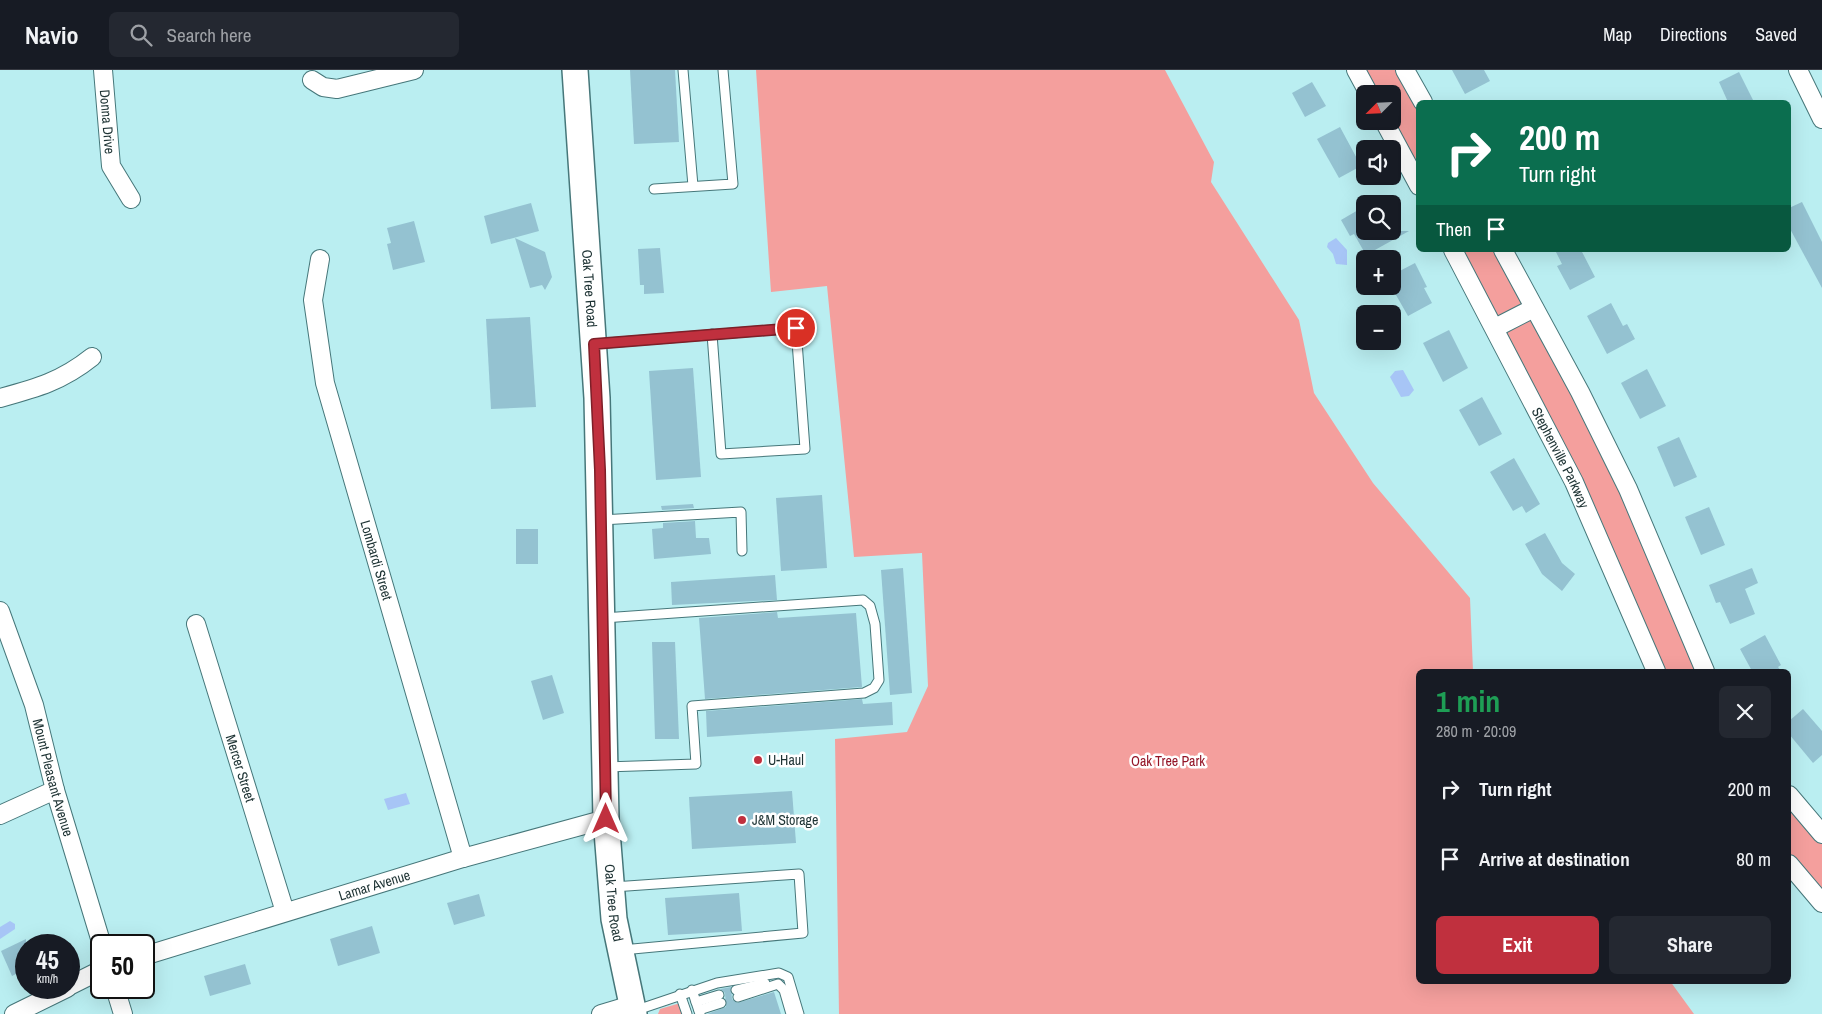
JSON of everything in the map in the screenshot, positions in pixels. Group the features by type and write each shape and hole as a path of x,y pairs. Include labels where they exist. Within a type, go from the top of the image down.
{"main road":[{"name":"Oak Tree Road","path":"576,70 594,344 603,618 606,819 611,887 619,951 632,1010"}],"street":[{"name":"Donna Drive","path":"103,70 111,166 131,199"},
{"path":"312,80 323,87 337,89 414,70"},
{"path":"1356,70 1364,85"},
{"path":"1405,70 1422,100"},
{"path":"1798,70 1822,120"},
{"path":"1389,130 1416,180"},
{"name":"Stephenville Parkway","path":"1454,252 1574,482 1655,669"},
{"path":"1504,252 1580,392 1628,489 1704,669"},
{"name":"Lombardi Street","path":"320,259 313,300 325,383 463,858"},
{"path":"1494,328 1534,308"},
{"path":"0,398 49,384 73,372 92,356"},
{"name":"Mount Pleasant Avenue","path":"0,611 34,705 56,790 99,934"},
{"name":"Mercer Street","path":"196,624 285,912"},
{"path":"0,815 56,790"},
{"path":"1791,797 1822,834"},
{"name":"Lamar Avenue","path":"155,953 463,858 606,819"},
{"path":"1791,866 1822,902"},
{"path":"14,1014 44,999"},
{"path":"118,999 123,1014"},
{"path":"601,1014 632,1010"}],"lane":[{"path":"683,70 693,186"},
{"path":"654,188 733,184 723,70"},
{"path":"594,344 712,334 796,328 805,448 721,454 712,334"},
{"path":"600,520 741,512 742,551"},
{"path":"603,618 863,600 870,606 875,624 879,680 874,688 864,693 692,706 696,764 605,767"},
{"path":"611,887 799,874 803,933 619,951"},
{"path":"632,1010 716,983 784,973 788,976 799,1014"},
{"path":"737,993 778,984 784,990 791,1014"},
{"path":"692,990 698,1009 720,999"},
{"path":"680,994 687,1014"}],"green space":[{"name":"Oak Tree Park","path":"756,70 1165,70 1214,162 1211,182 1299,320 1314,393 1373,483 1470,598 1473,669 1416,669 1416,984 1672,984 1694,1014 839,1014 835,739 907,732 928,686 922,553 854,557 827,286 771,292"},
{"path":"1356,70 1405,70 1418,100 1416,100 1416,179 1396,130 1401,130 1401,85 1364,85"},
{"path":"1454,252 1504,252 1580,392 1704,669 1655,669"},
{"path":"1791,797 1822,834 1822,903 1791,866"},
{"path":"680,1004 683,1012 681,1014 658,1014 660,1009"}],"water":[{"path":"1336,238 1347,250 1347,265 1336,264 1333,254 1327,247 1328,243"},
{"path":"1403,370 1414,390 1409,396 1401,397 1390,377 1395,371"},
{"path":"406,793 410,804 388,810 384,799"},
{"path":"10,921 15,924 15,929 0,939 0,927"}],"building":[{"path":"630,70 675,70 679,142 634,144"},
{"path":"1452,70 1484,70 1490,81 1465,94"},
{"path":"1739,72 1753,100 1727,100 1719,82"},
{"path":"1312,82 1326,106 1305,117 1292,93"},
{"path":"1340,127 1356,157 1356,169 1339,178 1317,139"},
{"path":"1802,202 1822,242 1822,288 1791,231 1791,207"},
{"path":"531,203 539,231 491,244 484,216"},
{"path":"1356,211 1356,238 1354,234 1350,236 1341,220"},
{"path":"414,221 425,262 393,270 387,244 391,243 387,228"},
{"path":"1401,231 1409,231 1401,235"},
{"path":"515,238 545,252 552,277 545,290 542,285 530,288"},
{"path":"1357,240 1393,240 1375,250 1363,250"},
{"path":"660,248 664,293 644,294 644,285 640,285 638,249"},
{"path":"1556,252 1582,252 1595,277 1570,290 1557,266 1562,264"},
{"path":"1415,263 1427,287 1424,288 1432,303 1408,316 1396,295 1401,295 1401,270"},
{"path":"1611,303 1623,326 1627,324 1635,339 1607,354 1587,316"},
{"path":"530,317 536,407 491,409 486,319"},
{"path":"1449,330 1468,368 1443,382 1423,343"},
{"path":"693,368 701,477 656,480 649,371"},
{"path":"1647,369 1666,406 1640,419 1621,383"},
{"path":"1482,397 1502,434 1479,446 1459,410"},
{"path":"1679,437 1697,477 1674,487 1657,447"},
{"path":"1514,458 1540,504 1526,513 1522,506 1513,511 1490,472"},
{"path":"822,495 827,568 781,571 776,498"},
{"path":"693,504 694,508 662,510 661,506"},
{"path":"1709,507 1725,545 1701,555 1685,517"},
{"path":"695,521 696,538 709,538 711,554 654,559 652,529 663,528 663,523"},
{"path":"516,529 538,529 538,564 516,564"},
{"path":"1545,533 1562,563 1575,574 1562,591 1542,574 1525,544"},
{"path":"903,568 912,693 890,695 881,570"},
{"path":"1752,568 1758,583 1745,589 1755,614 1730,624 1720,602 1716,603 1709,585"},
{"path":"775,575 777,600 672,605 671,582"},
{"path":"777,612 778,618 856,613 862,687 705,699 699,618"},
{"path":"1765,635 1781,665 1778,667 1780,669 1751,669 1740,649"},
{"path":"652,642 675,642 679,739 655,739"},
{"path":"552,675 564,713 543,720 531,681"},
{"path":"862,699 863,704 892,702 893,725 707,737 706,711"},
{"path":"1803,709 1822,731 1822,755 1813,763 1791,736 1791,719"},
{"name":"J&M Storage","path":"792,791 796,843 692,849 689,797"},
{"path":"739,893 742,931 668,935 665,898"},
{"path":"479,894 485,916 454,925 447,903"},
{"path":"372,926 380,953 338,966 330,939"},
{"path":"15,944 15,974 12,976 1,951"},
{"path":"245,964 251,984 210,996 204,976"},
{"path":"731,987 732,999 737,1003 774,992 781,1014 707,1014 726,1007 725,993 720,989"}],"place":[{"name":"U-Haul","path":"758,760"},
{"name":"J&M Storage","path":"742,820"}],"route":[{"path":"606,819 600,470 594,344 796,328"}]}
